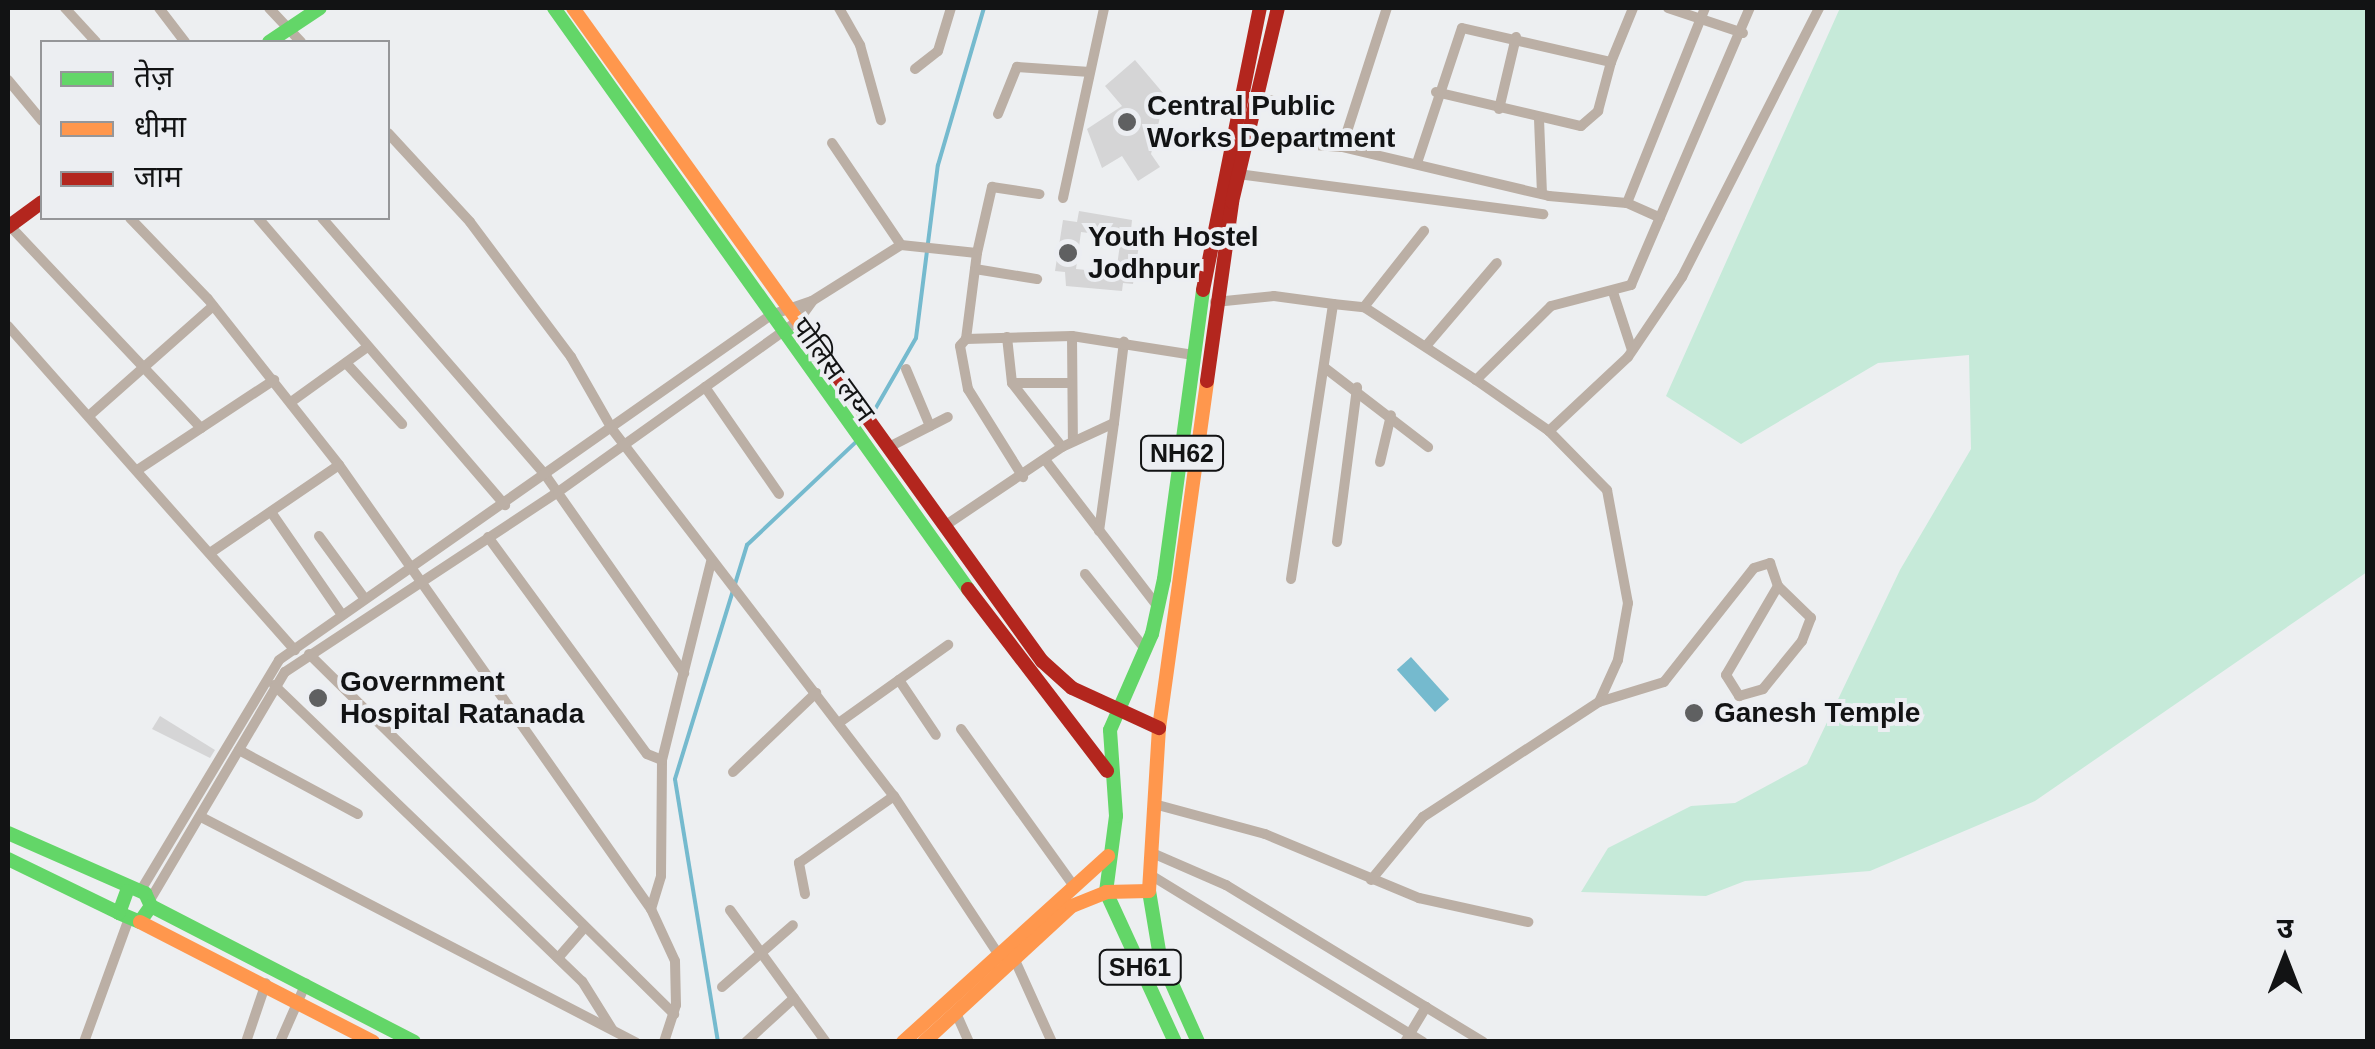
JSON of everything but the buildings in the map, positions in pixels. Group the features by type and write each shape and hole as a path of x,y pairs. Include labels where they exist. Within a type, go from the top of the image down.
{"main road":[{"path":"272,40 320,8"},
{"path":"554,8 874,460 1107,771"},
{"name":"पोलिस लय्न","path":"573,8 1058,680 1159,728"},
{"name":"NH62","path":"1106,892 1116,816 1107,771 1116,706 1146,650 1158,607 1224,157 1260,8"},
{"name":"NH62","path":"1149,891 1159,728 1218,302 1237,174 1278,8"},
{"path":"8,225 40,203"},
{"path":"8,833 142,897 414,1042"},
{"path":"903,1042 1108,856"},
{"path":"8,859 266,982 366,1040"},
{"path":"924,1042 1072,906 1106,892 1149,891"},
{"name":"SH61","path":"1149,891 1160,957 1198,1042"},
{"name":"SH61","path":"1106,892 1176,1042"},
{"path":"129,919 142,897"},
{"path":"129,919 142,897"}],"street":[{"path":"65,8 94,40"},
{"path":"159,8 184,40"},
{"path":"269,8 299,40"},
{"path":"839,8 860,45 881,120"},
{"path":"915,69 938,51 951,8"},
{"path":"1064,198 1104,8"},
{"path":"1342,147 1387,8"},
{"path":"1436,92 1540,119 1590,123 1633,8"},
{"path":"1668,8 1703,12 1742,33"},
{"path":"1476,380 1551,306 1613,292 1639,272 1750,8"},
{"path":"1549,432 1632,350 1758,140 1819,8"},
{"path":"1627,204 1703,12"},
{"path":"1417,162 1436,92 1462,28 1516,37 1611,62"},
{"path":"1499,109 1516,37"},
{"path":"998,114 1017,66 1090,72"},
{"path":"8,80 40,119"},
{"path":"1254,96 1307,110"},
{"path":"1540,119 1542,194"},
{"path":"390,135 470,222 571,357 612,429 840,722 998,954"},
{"path":"1244,140 1342,147 1542,194 1627,204 1660,218"},
{"path":"832,143 905,245"},
{"path":"1237,174 1542,214"},
{"path":"1022,478 968,389 960,346 966,339 977,253 992,187 1040,194"},
{"path":"132,220 214,306 339,465 651,909 675,960 672,1020 664,1042"},
{"path":"260,220 505,505"},
{"path":"324,220 546,476 684,673"},
{"path":"8,225 201,428"},
{"path":"1364,307 1424,230"},
{"path":"142,897 252,695 293,648 505,505 771,315 787,306 812,301 905,245 977,253"},
{"path":"1426,346 1497,262"},
{"path":"975,268 1037,279"},
{"path":"1613,292 1632,350"},
{"path":"1201,301 1274,296 1364,307 1549,432 1607,490 1621,535 1625,628 1598,702"},
{"path":"142,897 203,818 274,685 306,656 558,492 798,321 812,301"},
{"path":"1291,579 1333,304"},
{"path":"91,414 214,306"},
{"path":"8,326 139,468 293,648 306,656 672,1020"},
{"path":"1007,336 1012,383 1067,444"},
{"path":"966,339 1072,336 1194,355"},
{"path":"1067,444 1072,336"},
{"path":"1099,530 1124,342"},
{"path":"291,402 366,348"},
{"path":"346,363 402,424"},
{"path":"1324,368 1357,386 1428,447"},
{"path":"906,369 930,426"},
{"path":"139,468 274,380"},
{"path":"1012,383 1068,383"},
{"path":"705,386 779,494"},
{"path":"1337,542 1357,386"},
{"path":"1380,462 1391,414"},
{"path":"886,444 948,417"},
{"path":"946,525 1022,478 1067,444 1114,422"},
{"path":"1046,461 1158,607"},
{"path":"210,553 339,465"},
{"path":"271,512 342,615"},
{"path":"319,536 364,599"},
{"path":"488,536 647,754 662,760"},
{"path":"1371,880 1422,818 1598,702 1664,682 1754,568 1775,565 1778,586 1810,618 1802,641 1763,690 1740,696 1726,675 1778,586"},
{"path":"651,909 661,876 662,760 716,567"},
{"path":"1085,574 1146,650"},
{"path":"840,722 948,645"},
{"path":"899,680 936,735"},
{"path":"274,685 560,955 614,1032"},
{"path":"733,772 816,693"},
{"path":"960,729 1073,885"},
{"path":"239,750 358,814"},
{"path":"804,894 799,863 894,796"},
{"path":"1152,804 1265,834 1371,880 1528,922"},
{"path":"203,818 636,1042"},
{"path":"1150,852 1226,885 1483,1042"},
{"path":"1149,874 1408,1037 1424,1042"},
{"path":"730,910 826,1042"},
{"path":"84,1042 129,919"},
{"path":"722,988 793,925"},
{"path":"560,955 581,931"},
{"path":"1014,957 1052,1042"},
{"path":"246,1042 266,982"},
{"path":"280,1042 307,982"},
{"path":"746,1042 794,998"},
{"path":"1408,1037 1426,1007"},
{"path":"956,1013 968,1042"}],"green space":[{"path":"1840,8 2367,8 2367,572 2035,801 1870,871 1745,881 1706,896 1581,892 1608,848 1691,806 1735,803 1807,764 1900,570 1971,449 1969,355 1878,363 1741,444 1666,396"}],"water":[{"path":"1411,657 1449,699 1435,712 1397,670"}],"waterway":[{"path":"870,418 916,338 938,165 984,8"},
{"path":"718,1042 675,779 747,545 855,443"}],"traffic: fast":[{"path":"272,40 320,8"},
{"path":"554,8 968,589"},
{"path":"1106,892 1116,816 1110,730 1152,634 1164,579 1203,290"},
{"path":"8,833 145,893 151,906 140,922 119,913 127,891"},
{"path":"8,859 119,913"},
{"path":"1149,891 1160,957 1198,1042"},
{"path":"1106,892 1175,1042"},
{"path":"151,906 414,1042"}],"traffic: slow":[{"path":"573,8 822,355"},
{"path":"924,1042 1072,906 1106,892 1149,891 1159,728 1207,381"},
{"path":"903,1042 1108,856"},
{"path":"140,922 373,1042"}],"traffic: jam":[{"path":"1203,290 1260,8"},
{"path":"1207,381 1232,202 1278,8"},
{"path":"8,227 40,203"},
{"path":"822,355 1042,661 1072,688 1159,728"},
{"path":"968,589 1107,771"}],"place":[{"name":"Central Public Works Department","path":"1127,122"},
{"name":"Youth Hostel Jodhpur","path":"1068,253"},
{"name":"Government Hospital Ratanada","path":"318,698"},
{"name":"Ganesh Temple","path":"1694,713"}]}
